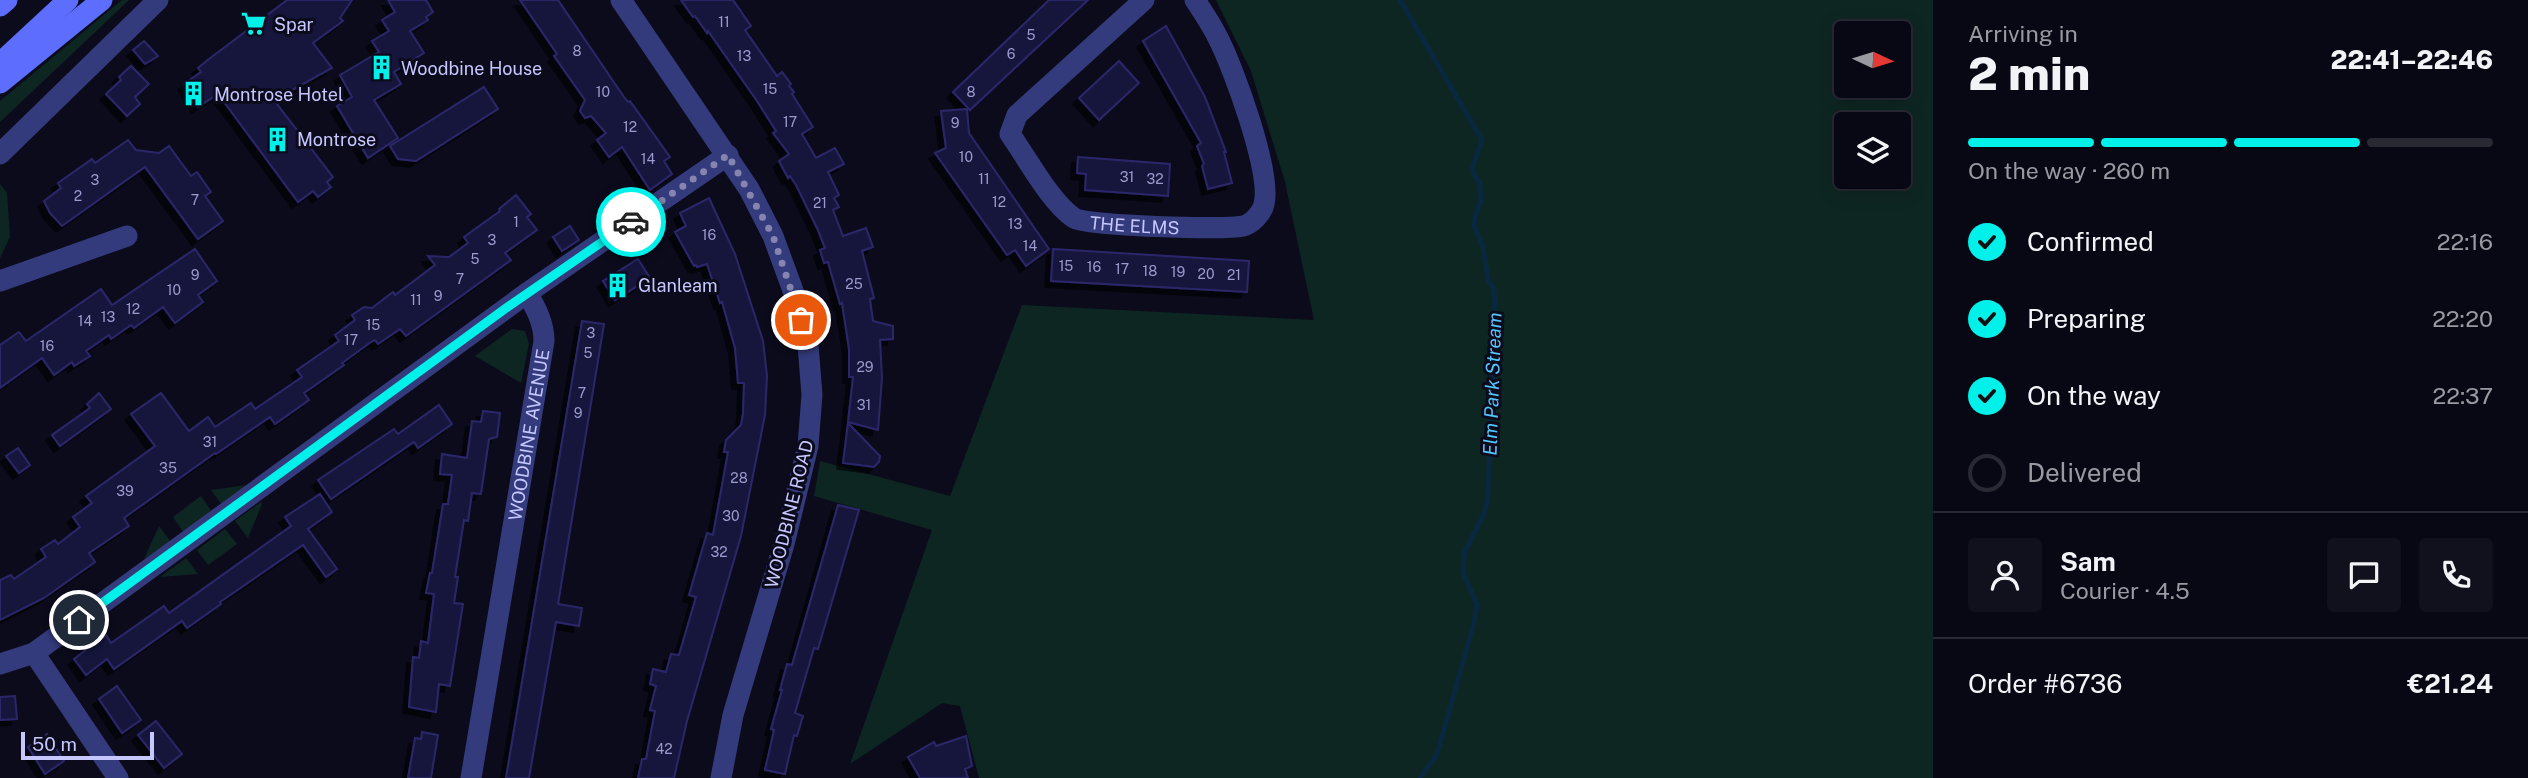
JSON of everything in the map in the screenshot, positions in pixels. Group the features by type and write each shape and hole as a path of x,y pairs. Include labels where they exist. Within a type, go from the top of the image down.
{"main road":[{"path":"0,6 6,0"},
{"path":"0,63 68,0"},
{"path":"0,83 102,0"}],"street":[{"path":"0,154 158,0"},
{"name":"WOODBINE ROAD","path":"621,0 728,155 773,236 808,345 812,395 808,446 784,544 733,715 721,778"},
{"name":"THE ELMS","path":"1144,0 1017,115 1010,134 1061,207 1077,220 1163,228 1245,226 1257,217 1264,205 1265,190 1258,148 1219,38 1195,0"},
{"path":"0,664 34,653 527,293 728,155"},
{"path":"0,281 127,236"},
{"name":"WOODBINE AVENUE","path":"471,778 544,341 541,318 527,293"},
{"path":"34,653 117,778"}],"green space":[{"path":"122,0 129,0 0,122 0,101"},
{"path":"1216,0 1933,0 1933,778 979,778 960,706 942,703 850,764 932,530 814,496 820,461 950,496 1022,305 1314,320 1285,182 1251,71"},
{"path":"0,184 7,193 10,237 0,258"},
{"path":"512,329 525,331 529,344 521,383 475,356"},
{"path":"247,485 223,506 211,490"},
{"path":"201,496 212,512 184,533 173,517"},
{"path":"261,502 262,504 248,538 235,521"},
{"path":"159,526 171,542 144,559"},
{"path":"225,529 237,544 208,565 197,550"},
{"path":"186,558 198,574 160,577"}],"building":[{"name":"Montrose","path":"287,0 352,0 340,18 343,21 313,43 332,68 274,100 333,177 327,182 331,187 318,197 313,191 298,202 218,94 198,107 184,84 201,72 198,68 209,59"},
{"name":"Woodbine House","path":"388,0 426,0 433,12 426,17 428,20 410,31 424,53 394,72 401,84 374,100 398,138 368,158 337,106 352,97 340,75 379,52 372,41 389,31 382,20 395,12"},
{"path":"520,0 558,0 624,97 630,101 670,157 664,161 672,174 650,190 622,147 609,157 597,140 606,133 591,116 585,118 580,111 585,100"},
{"path":"681,0 733,0 751,26 745,30 777,76 782,72 791,84 789,86 794,92 792,94 813,127 802,134 816,158 835,148 844,164 828,172 839,195 834,198 839,207 833,210 843,236 866,228 873,247 862,251 874,298 870,299 873,321 893,326 893,339 880,340 882,378 878,430 848,422 853,377 849,377 849,349 842,303 840,304 828,262 824,263 820,250 825,248 817,228 796,185 790,176 788,178 779,161 789,154 773,133 776,131 757,101 708,31 707,33"},
{"path":"1049,0 1088,0 970,110 953,92"},
{"path":"1166,26 1205,97 1226,152 1232,183 1208,189 1202,166 1204,164 1197,146 1201,143 1143,41"},
{"path":"144,41 158,56 145,64 133,50"},
{"path":"1119,61 1139,83 1099,120 1079,98"},
{"path":"131,66 149,84 135,97 140,104 127,116 106,94"},
{"path":"484,87 498,109 416,161 398,159 390,146"},
{"path":"967,109 969,133 1049,249 1026,266 1015,250 1007,255 935,153 946,148 941,111"},
{"path":"128,140 136,150 159,153 169,146 191,176 197,172 211,192 205,196 223,221 198,239 145,167 62,226 50,213 44,201 61,188 58,183 92,159 95,163"},
{"path":"1078,157 1170,164 1168,196 1085,190 1086,174 1077,173"},
{"path":"516,195 531,214 527,217 537,230 505,253 511,260 406,336 400,329 378,344 375,340 371,342 304,393 309,400 275,424 270,417 124,518 129,526 89,553 95,562 44,598 0,620 0,580 11,575 14,579 46,557 41,549 55,540 58,544 80,527 73,517 92,503 86,496 155,446 131,414 161,393 189,431 208,417 215,427 251,403 255,409 302,377 297,370 339,341 335,335 355,320 352,315 364,307 372,308 393,292 395,295 435,265 428,256 449,257 468,243 464,237 500,211 499,209"},
{"path":"709,198 735,254 763,341 767,376 765,415 741,536 687,721 674,778 638,778 642,759 646,759 655,711 650,710 656,686 650,684 653,669 666,672 671,654 679,655 696,597 689,595 707,533 713,535 728,452 724,452 726,440 741,425 743,414 744,383 738,383 735,348 722,302 720,303 707,264 694,266 675,232 686,226 680,213"},
{"path":"570,226 579,240 562,251 553,237"},
{"path":"195,249 217,281 198,295 203,302 175,323 163,307 134,328 131,325 111,339 109,335 86,351 90,356 74,366 72,362 54,375 42,358 0,388 0,345 19,332 26,341 101,289 112,305"},
{"path":"1053,249 1249,261 1247,292 1051,281"},
{"path":"638,259 650,278 615,300 603,281"},
{"path":"582,321 604,324 558,604 582,608 579,626 556,622 529,778 506,778"},
{"path":"99,393 111,409 60,446 52,435 90,408 87,404"},
{"path":"439,405 452,424 418,448 414,442 331,499 318,480 394,429 398,434"},
{"path":"483,411 500,413 497,437 489,439 481,494 472,493 468,521 464,520 455,577 458,577 454,603 463,604 450,686 439,684 436,712 409,707 413,657 419,658 421,641 428,643 434,594 426,593 432,573 443,504 448,504 452,475 440,474 442,454 467,458 472,421 481,422"},
{"path":"848,423 880,456 874,467 843,463"},
{"path":"18,448 30,465 19,473 6,456"},
{"path":"320,494 332,512 308,529 337,569 326,577 303,545 187,628 182,621 114,669 107,659 86,675 74,659 106,635 111,643 164,606 169,613 291,526 285,517"},
{"path":"838,505 859,510 818,649 814,648 795,713 803,716 797,736 794,735 785,774 765,770 774,730 771,729 787,664 792,665"},
{"path":"117,686 141,720 122,733 99,699"},
{"path":"15,696 17,719 0,720 0,697"},
{"path":"156,721 182,754 164,768 138,735"},
{"path":"422,732 438,735 431,778 408,778 415,738 421,739"},
{"path":"47,734 64,761 45,774 28,747"},
{"path":"966,736 972,766 965,769 968,778 920,778 908,757 934,742 936,746"}],"waterway":[{"name":"Elm Park Stream","path":"1400,0 1482,140 1473,166 1473,172 1480,184 1481,201 1474,225 1483,247 1488,280 1494,289 1495,307 1488,496 1484,514 1464,553 1463,573 1477,604 1474,623 1436,756 1420,778"}],"way so far":[{"path":"631,222 728,155 773,236 801,320"}],"place":[{"name":"Spar","path":"254,24"},
{"name":"Woodbine House","path":"381,68"},
{"name":"Montrose Hotel","path":"194,94"},
{"name":"Montrose","path":"277,139"},
{"name":"Glanleam","path":"618,285"}],"route":[{"path":"79,620 509,306 631,222"}]}
